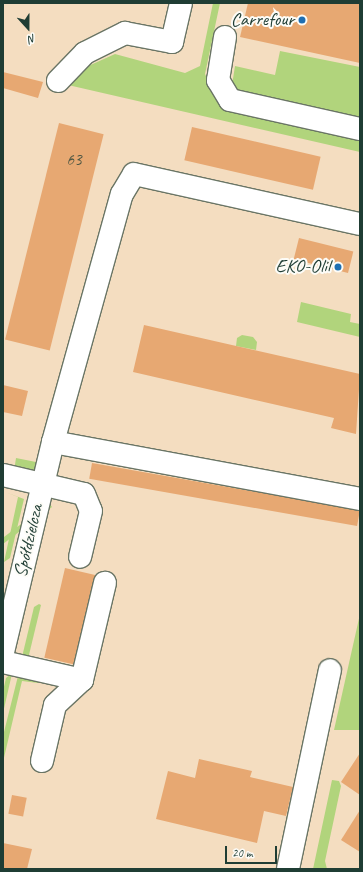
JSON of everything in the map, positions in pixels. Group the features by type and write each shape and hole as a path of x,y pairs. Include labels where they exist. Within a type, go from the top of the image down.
{"street":[{"path":"58,81 85,53 125,32 172,42 181,3"},
{"path":"225,38 218,80 230,100 360,129"},
{"name":"Spółdzielcza","path":"4,650 11,577 44,480 53,442 122,194 134,174 360,224"},
{"path":"53,442 360,499"},
{"path":"3,476 44,480 84,494 92,511 80,557"},
{"path":"42,761 55,705 82,680 105,583"},
{"path":"4,650 82,680"},
{"path":"288,869 330,670"}],"green space":[{"path":"213,3 220,3 205,74 215,97 221,102 360,137 360,152 68,85 86,67 115,54 185,73 200,66"},
{"path":"280,51 360,67 360,120 239,97 232,85 235,66 275,75"},
{"path":"301,302 351,314 350,322 360,324 360,337 297,322"},
{"path":"242,335 253,337 257,342 256,350 236,346 237,338"},
{"path":"16,458 36,462 39,471 35,474 14,471"},
{"path":"5,492 24,499 10,558 4,562 18,497"},
{"path":"49,503 52,507 3,544 3,538"},
{"path":"39,604 41,605 28,659 22,657 34,607"},
{"path":"360,614 360,730 334,730"},
{"path":"19,672 40,676 38,683 22,681 3,762 3,736"},
{"path":"12,673 3,713 3,691 6,678"},
{"path":"332,780 339,781 341,786 325,861 327,869 313,869"}],"building":[{"name":"Carrefour","path":"248,3 360,3 360,63 240,37"},
{"path":"3,72 43,82 38,98 3,88"},
{"path":"59,123 104,134 50,351 5,339"},
{"path":"192,127 321,157 313,190 184,160"},
{"path":"299,238 353,252 348,273 294,259"},
{"path":"144,325 360,374 356,434 331,428 334,418 133,372"},
{"path":"3,385 28,391 22,416 3,412"},
{"path":"92,463 360,510 357,526 89,479"},
{"path":"65,568 96,575 75,665 44,658"},
{"path":"360,753 360,795 341,782"},
{"path":"199,759 252,771 250,777 293,787 286,816 264,811 257,843 156,819 168,771 195,778"},
{"path":"12,795 27,798 23,817 8,814"},
{"path":"360,810 360,852 341,840"},
{"path":"3,843 32,849 27,869 3,869"}],"place":[{"name":"Carrefour","path":"302,20"},
{"name":"EKO-Olil","path":"338,267"}]}
